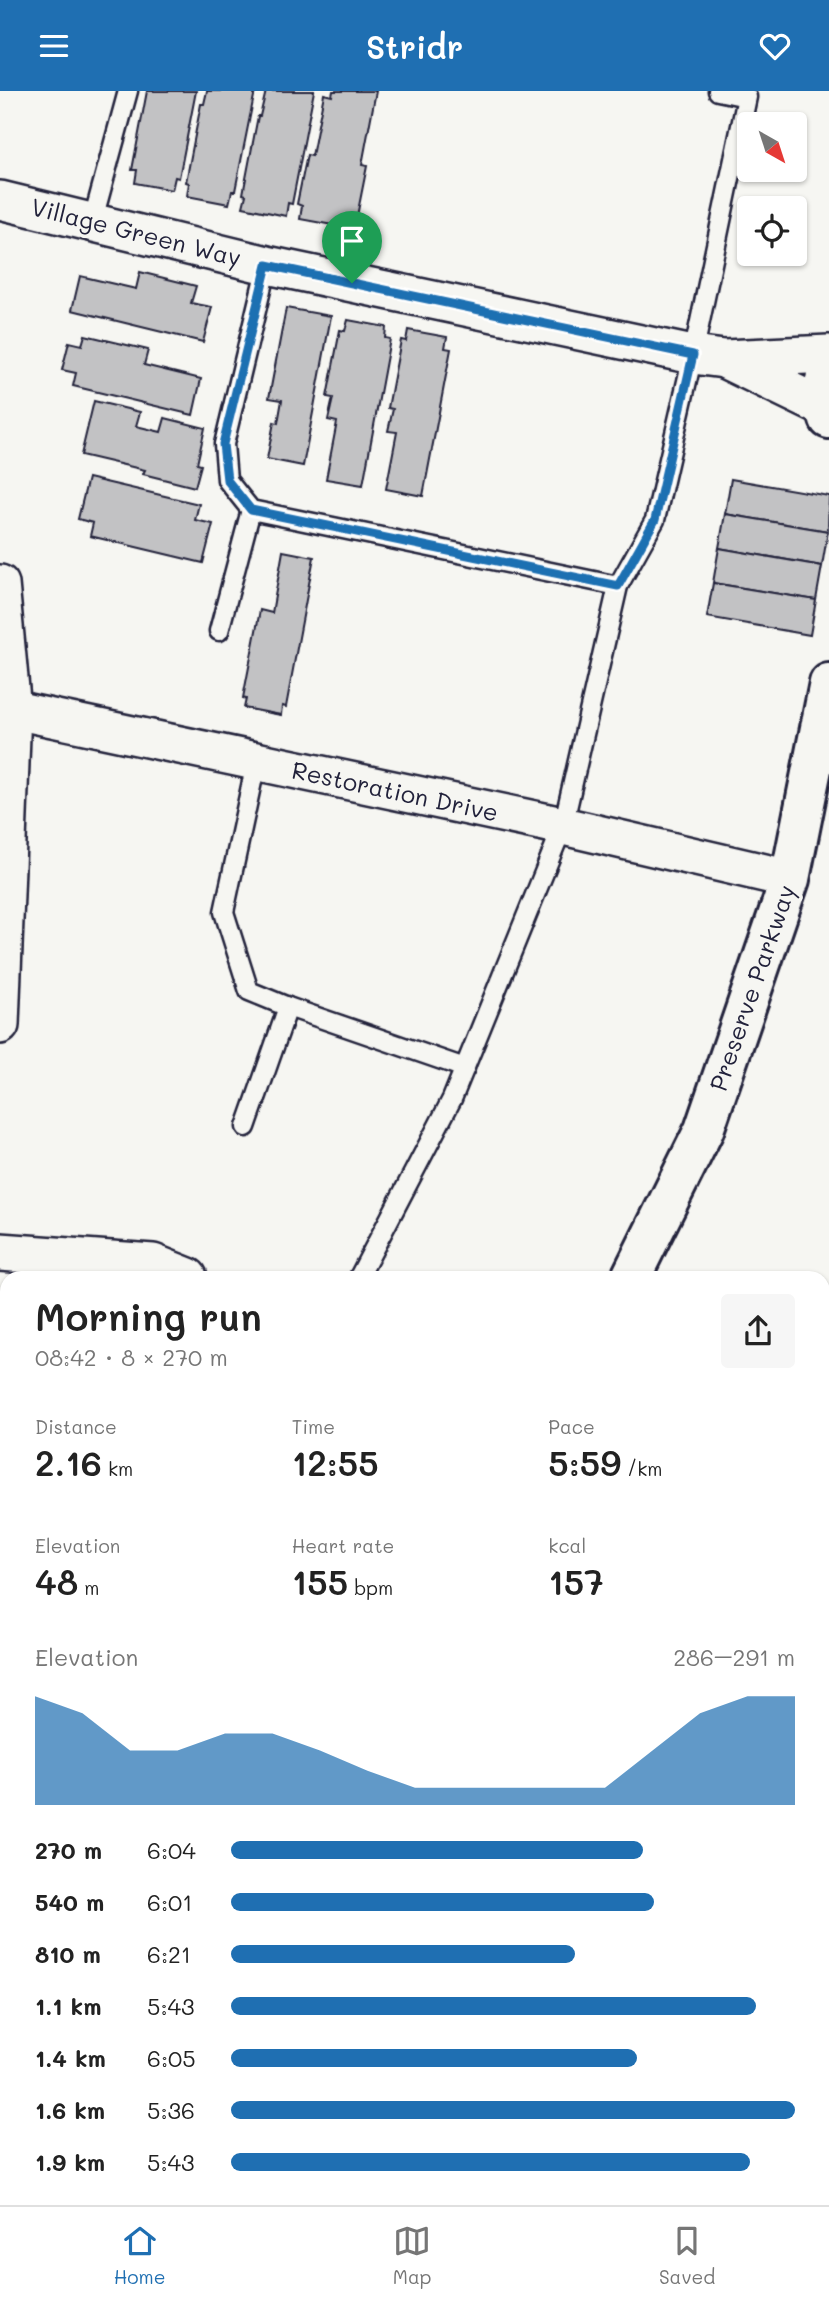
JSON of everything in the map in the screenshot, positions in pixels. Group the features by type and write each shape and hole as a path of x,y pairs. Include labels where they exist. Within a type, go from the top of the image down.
{"street":[{"name":"Village Green Way","path":"0,200 267,265 709,357 829,354"},
{"name":"Village Green Way","path":"709,357 827,414"},
{"path":"827,414 824,380 829,362"},
{"path":"0,584 6,709 0,1025"},
{"name":"Preserve Parkway","path":"634,1271 704,1130 790,879 829,683"},
{"name":"Restoration Drive","path":"6,709 563,827 790,879"},
{"path":"0,1252 153,1263 173,1271"}],"lane":[{"path":"92,223 128,91"},
{"path":"362,1271 452,1099 563,827 618,586 655,520 709,357 747,97 718,91"},
{"path":"267,265 223,444 227,480 251,510 618,586"},
{"path":"219,631 251,510"},
{"path":"256,763 224,912 249,992 465,1068"},
{"path":"246,1127 288,1007"}],"building":[{"path":"147,91 196,91 179,178 175,177 172,190 135,183 137,170 132,170"},
{"path":"207,91 255,91 235,191 232,191 229,204 187,196 189,183 186,182 201,104 204,104"},
{"path":"266,91 314,91 292,204 288,203 286,216 243,207 246,195 243,194 258,116"},
{"path":"333,91 376,91 362,165 367,166 357,216 352,215 349,228 300,219 302,206 297,204 307,155 312,156 324,94 332,96"},
{"path":"140,272 196,286 191,303 212,307 203,342 72,310 80,276 136,289"},
{"path":"286,308 331,316 303,466 267,459 274,422 278,423 282,400 269,398"},
{"path":"348,320 386,327 385,338 390,339 363,485 326,479 337,422 328,420 333,398 327,397 340,330 345,331"},
{"path":"408,330 447,337 445,348 451,349 423,496 386,489 397,432 388,431 393,409 388,408 401,340 406,341"},
{"path":"85,335 148,350 144,365 201,379 193,415 73,386 76,373 62,370 69,342 82,345"},
{"path":"94,401 140,412 136,426 161,432 165,418 205,428 197,464 201,465 195,487 143,474 145,470 81,455"},
{"path":"88,478 199,504 195,520 213,524 203,563 90,536 93,523 78,519"},
{"path":"731,479 829,496 828,531 725,514"},
{"path":"725,514 828,531 822,566 719,548"},
{"path":"719,548 822,566 816,600 713,583"},
{"path":"283,551 314,557 286,707 282,706 281,715 244,708 246,699 243,698 260,610 272,613"},
{"path":"713,583 816,600 810,635 707,617"}],"route":[{"path":"267,265 352,283 693,355 655,520 618,586 251,510 227,480 223,444 267,265"}]}
